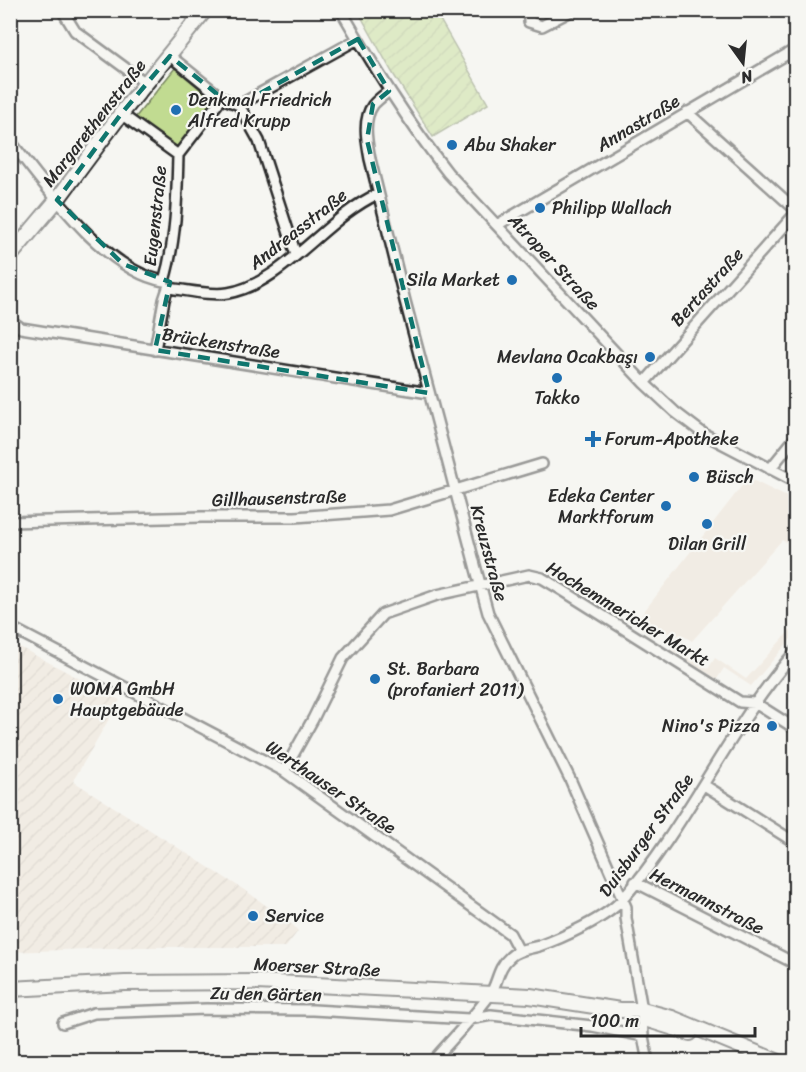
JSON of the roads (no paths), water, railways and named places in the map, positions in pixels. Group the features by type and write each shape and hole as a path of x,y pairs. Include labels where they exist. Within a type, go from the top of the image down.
{"main road":[{"name":"Margarethenstraße","path":"10,256 57,200 121,114 205,10"},
{"name":"Moerser Straße","path":"10,989 124,983 257,982 537,997 642,1014 669,1028 729,1042 779,1062"}],"street":[{"path":"62,10 75,31 147,84"},
{"path":"529,10 529,22 542,26 573,10"},
{"name":"Atroper Straße","path":"341,11 388,91 448,173 644,383 675,412 704,434 795,482"},
{"path":"239,105 358,39"},
{"name":"Annastraße","path":"497,225 795,49"},
{"path":"170,56 222,98 239,105 259,141 296,255"},
{"name":"Kreuzstraße","path":"388,91 374,104 367,118 367,140 378,194 480,584 488,613 570,779 626,907 642,1014"},
{"path":"121,114 178,154 222,98"},
{"path":"687,112 795,211"},
{"name":"Andreasstraße","path":"10,141 57,200 88,234 123,264 138,274 166,285 227,294 258,283 361,202 378,194"},
{"name":"Eugenstraße","path":"156,350 176,212 178,154"},
{"name":"Bertastraße","path":"644,383 795,211"},
{"name":"Brückenstraße","path":"10,320 21,328 429,393"},
{"path":"770,469 795,437"},
{"name":"Gillhausenstraße","path":"10,522 295,517 389,510 542,465"},
{"name":"Hochemmericher Markt","path":"284,771 343,658 383,615 438,595 521,576 542,578 740,702 755,703 795,729"},
{"name":"Werthauser Straße","path":"10,627 284,771 510,934 519,951"},
{"name":"Duisburger Straße","path":"432,1062 490,994 499,970 509,957 519,951 539,946 569,933 611,912 622,900 704,785 755,703 795,651"},
{"path":"704,785 795,843"},
{"name":"Hermannstraße","path":"635,882 795,964"},
{"name":"Zu den Gärten","path":"63,1023 94,1013 206,1009 313,1010 469,1019"},
{"path":"642,1014 648,1062"},
{"path":"469,1019 491,1015 592,1026 643,1036"}],"place":[{"name":"Denkmal Friedrich Alfred Krupp","path":"176,110"},
{"name":"Abu Shaker","path":"452,145"},
{"name":"Philipp Wallach","path":"540,208"},
{"name":"Sila Market","path":"512,280"},
{"name":"Mevlana Ocakbaşı","path":"650,357"},
{"name":"Takko","path":"557,378"},
{"name":"Forum-Apotheke","path":"593,439"},
{"name":"Büsch","path":"694,477"},
{"name":"Edeka Center Marktforum","path":"666,506"},
{"name":"Dilan Grill","path":"707,524"},
{"name":"St. Barbara (profaniert 2011)","path":"375,679"},
{"name":"WOMA GmbH Hauptgebäude","path":"58,699"},
{"name":"Nino's Pizza","path":"772,726"},
{"name":"Service","path":"253,916"}]}
